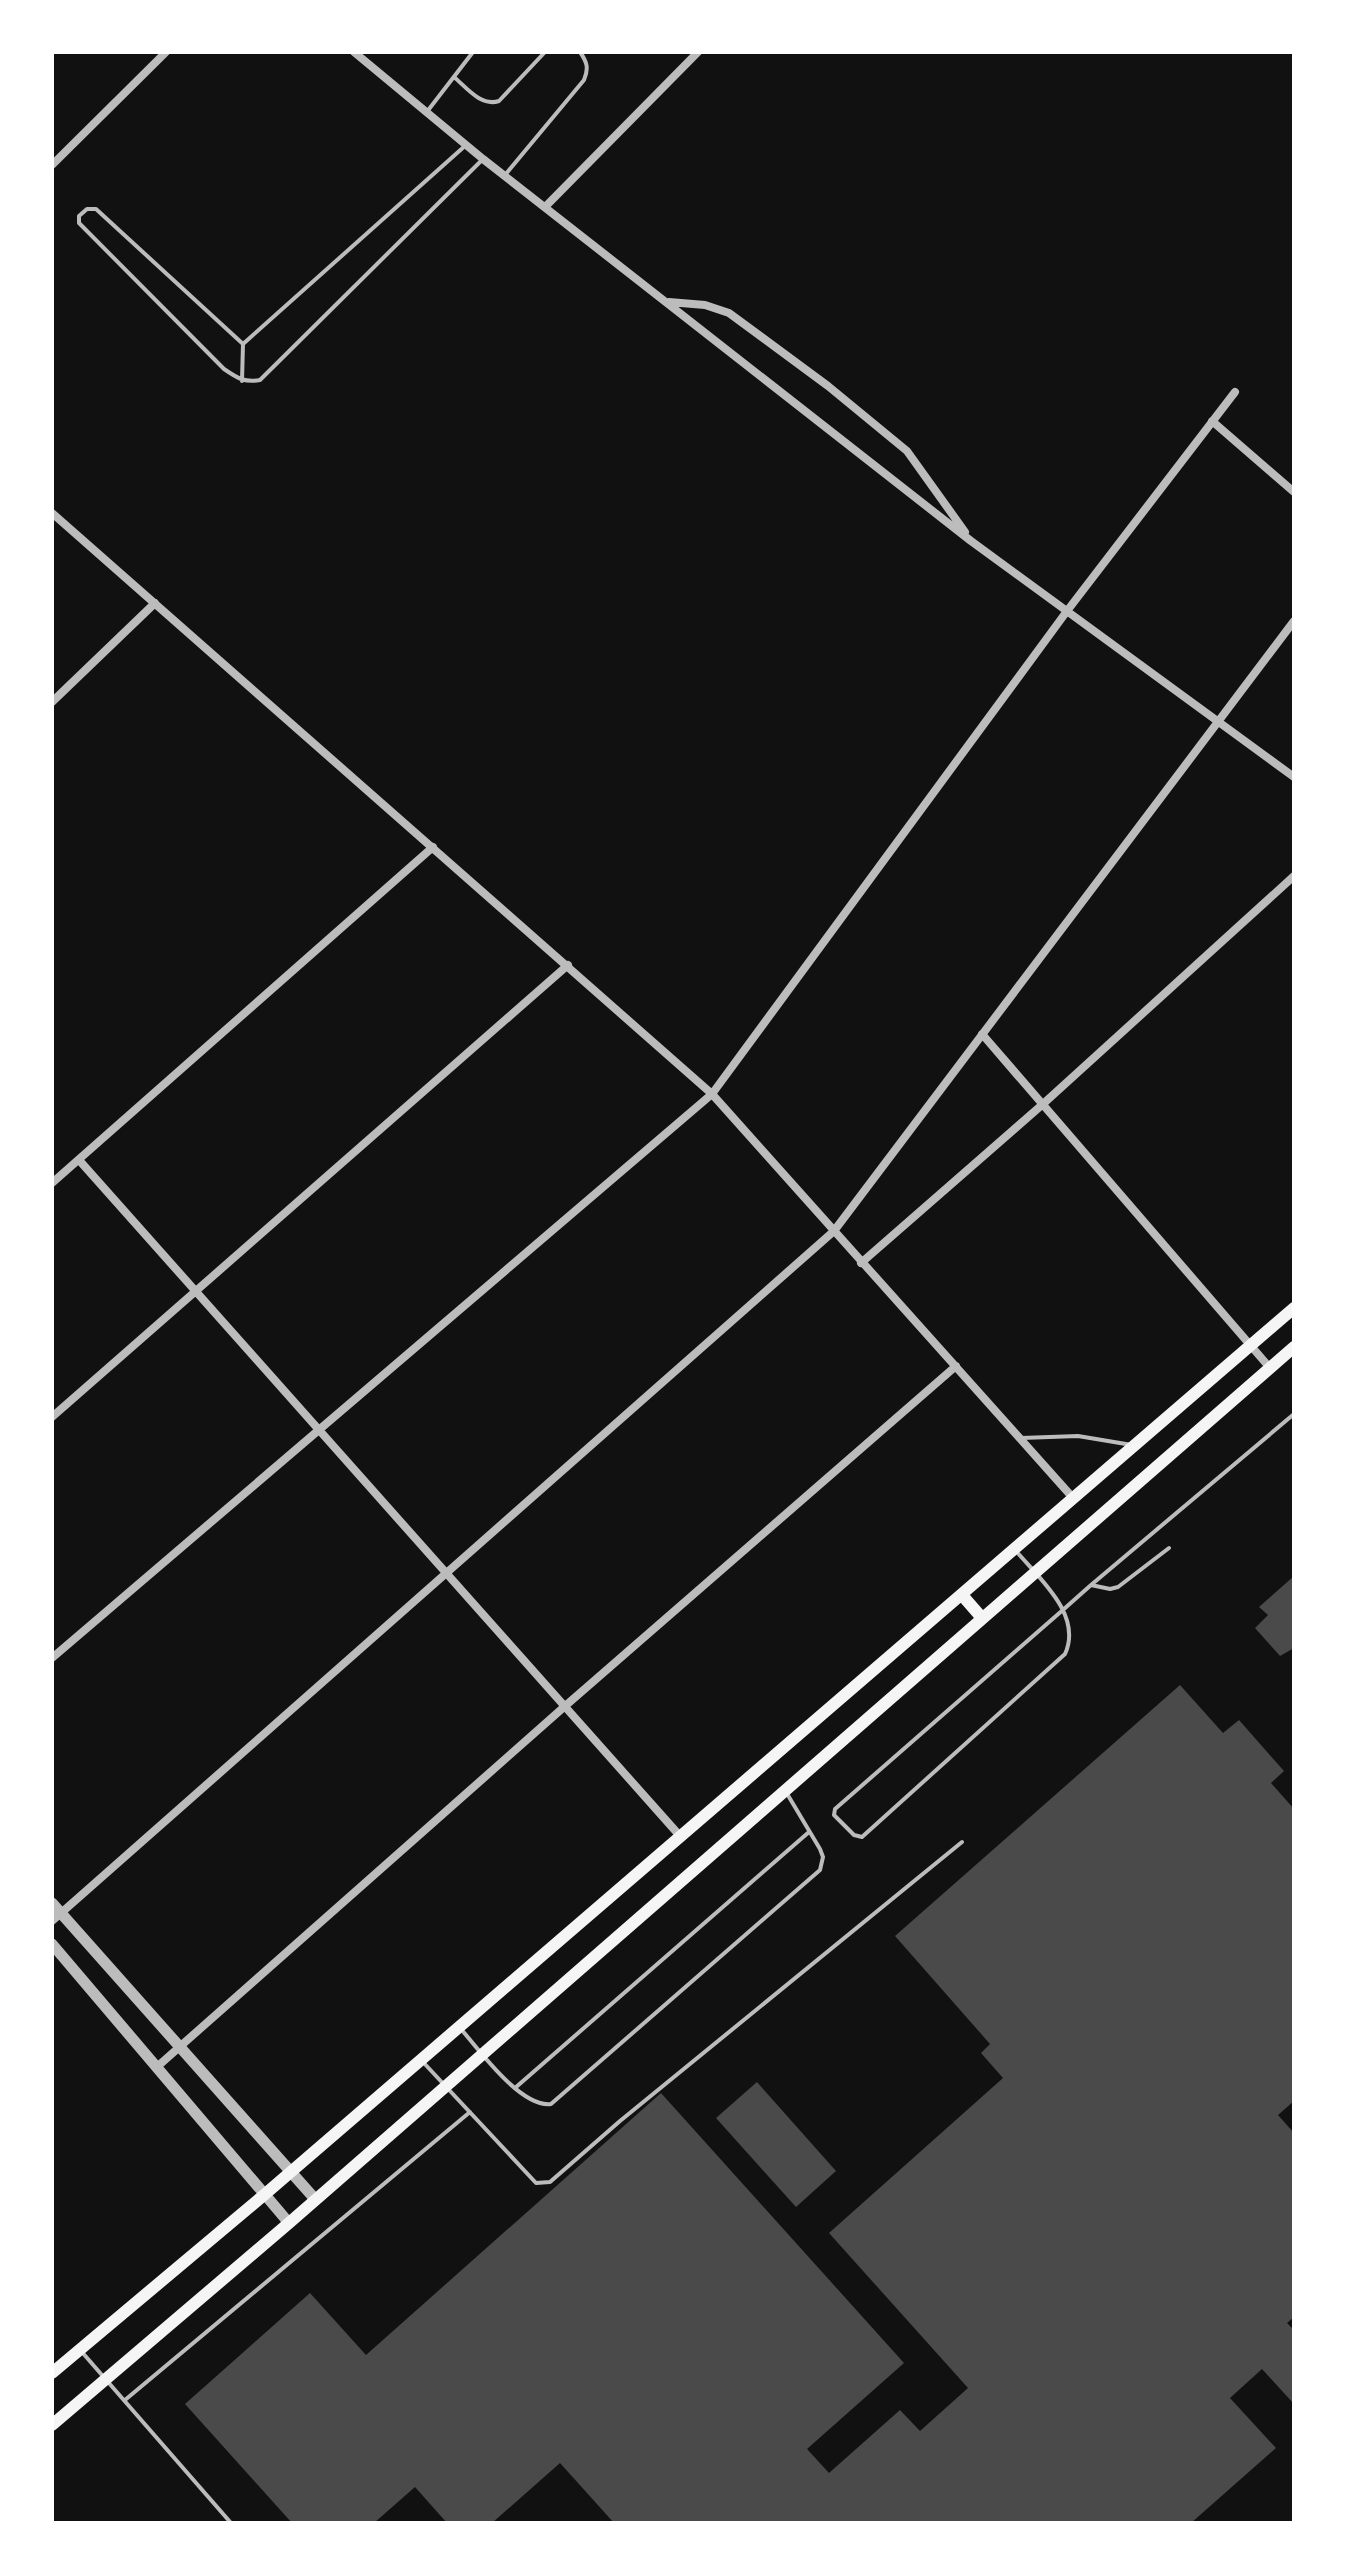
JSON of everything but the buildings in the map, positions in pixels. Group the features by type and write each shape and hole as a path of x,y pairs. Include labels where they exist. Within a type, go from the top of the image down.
{"main road":[{"path":"52,2373 264,2195 1294,1308"},
{"path":"52,2425 289,2223 1294,1347"},
{"path":"962,1595 982,1618"}],"street":[{"path":"52,165 166,52"},
{"path":"354,52 483,159 971,541 1294,777"},
{"path":"546,206 698,52"},
{"path":"668,302 705,305 729,313 828,386 907,451 971,541"},
{"path":"52,1658 712,1094 1067,611 1235,392"},
{"path":"1212,421 1294,492"},
{"path":"52,513 712,1094 1074,1499"},
{"path":"52,702 155,603"},
{"path":"56,1917 834,1231 1294,621"},
{"path":"52,1183 433,847"},
{"path":"861,1263 1043,1104 1294,876"},
{"path":"52,1417 568,965"},
{"path":"982,1034 1270,1368"},
{"path":"79,1160 680,1836"},
{"path":"158,2066 956,1366"},
{"path":"52,1903 56,1917 180,2045 315,2199"},
{"path":"52,1944 289,2223"}],"lane":[{"path":"426,113 473,52"},
{"path":"454,77 483,102 491,104 499,101 545,52"},
{"path":"505,175 584,80 588,72 587,62 580,52"},
{"path":"242,381 243,344 466,145"},
{"path":"243,344 96,209 87,209 79,216 79,223 224,369 242,381 260,380 483,159"},
{"path":"1014,1549 1064,1609 1071,1637 1065,1654 862,1837 857,1836 834,1815 835,1809 1064,1609 1091,1585 1294,1414"},
{"path":"1020,1438 1078,1436 1134,1446"},
{"path":"1091,1585 1110,1589 1118,1587 1169,1548"},
{"path":"459,2026 515,2088 534,2103 551,2104 820,1870 823,1857 785,1790"},
{"path":"515,2088 809,1832"},
{"path":"421,2059 536,2183 550,2182 620,2121 962,1842"},
{"path":"125,2400 470,2112"},
{"path":"80,2349 231,2523"}]}
